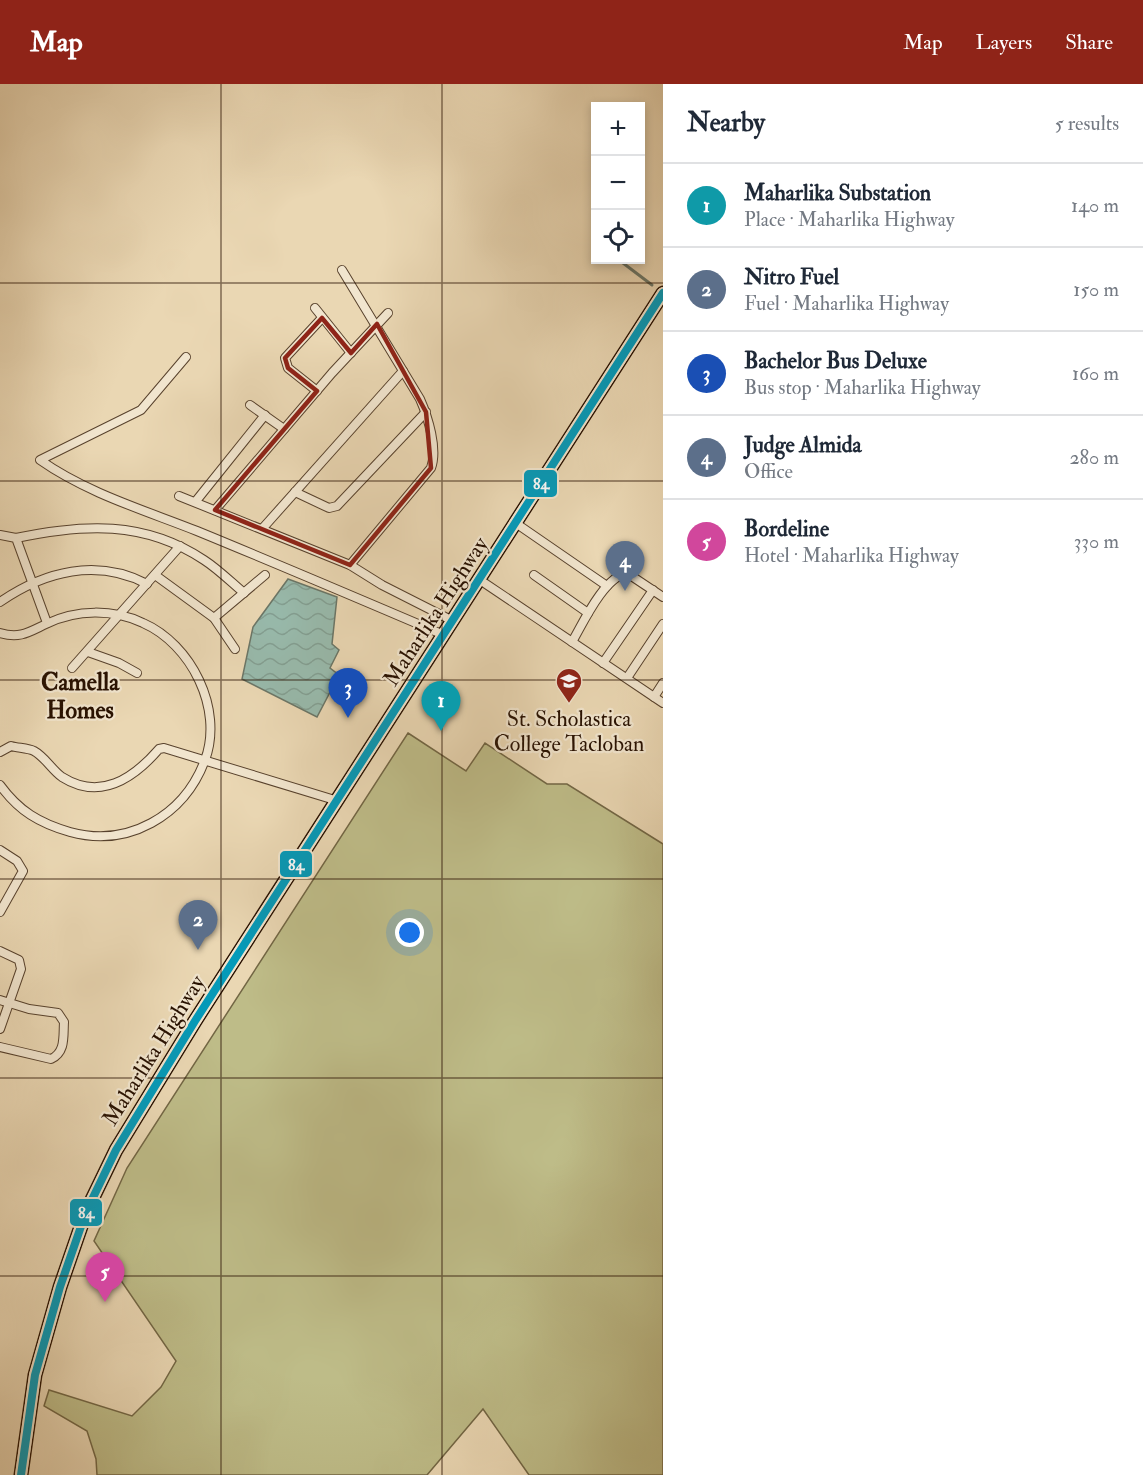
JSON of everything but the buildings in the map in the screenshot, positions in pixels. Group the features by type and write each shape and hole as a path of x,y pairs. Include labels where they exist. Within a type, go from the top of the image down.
{"highway":[{"name":"Maharlika Highway","path":"21,1475 35,1375 60,1287 86,1212 122,1140 663,293"}],"street":[{"path":"342,270 377,324 426,412 433,456 431,468 350,565"},
{"path":"315,308 351,353"},
{"path":"215,510 317,391 388,313"},
{"path":"317,391 288,368 285,358 322,318"},
{"path":"186,357 141,410 40,460 79,483 127,505 284,567 444,635"},
{"path":"262,529 403,371"},
{"path":"250,405 284,429"},
{"path":"296,492 329,508 338,506 426,412"},
{"path":"196,501 265,415"},
{"path":"179,496 350,565 382,585 453,621"},
{"path":"517,524 607,586"},
{"path":"0,535 16,538 59,529 95,527 130,530 180,546 205,560 244,593"},
{"path":"16,538 34,582 47,623"},
{"path":"72,668 180,546"},
{"path":"0,602 34,582 54,575 99,568 131,575 147,584"},
{"path":"572,642 588,613 616,577 627,573 663,597"},
{"path":"155,575 214,618 236,649"},
{"path":"214,618 265,575"},
{"path":"534,575 588,613"},
{"path":"480,580 663,703"},
{"path":"603,663 653,590"},
{"path":"0,633 23,636 47,623 76,614 96,612 122,614 165,635 180,648 193,666 208,710 206,759 192,783 169,813 147,827 119,835 77,834 39,821 16,805 0,785"},
{"path":"627,678 663,624"},
{"path":"88,652 138,673"},
{"path":"654,697 663,682"},
{"path":"0,752 11,746 34,752 60,776 80,785 98,787 116,784 132,776 161,748 206,759 338,801"},
{"path":"0,850 17,861 23,871 1,906"},
{"path":"0,951 18,960 21,969 0,1029"},
{"path":"0,1000 62,1017 62,1047 60,1052 51,1059 0,1047"}],"highlighted area":[{"path":"322,318 351,353 377,324 426,412 431,468 350,565 215,510 317,391 288,368 285,358"}],"shaded area":[{"path":"408,733 466,771 485,743 547,784 567,784 663,844 663,1475 529,1475 483,1409 427,1475 97,1475 96,1459 87,1431 44,1406 49,1390 132,1416 161,1387 176,1361 94,1241 127,1168"}],"water":[{"path":"288,579 337,597 332,644 339,650 330,668 339,675 317,717 242,679 253,627"}],"waterway":[{"path":"624,264 652,285"}],"transit line":[{"name":"84","path":"21,1475 35,1375 60,1287 86,1212 116,1150 195,1021 663,293"}],"place":[{"name":"Judge Almida","path":"625,591"},
{"name":"St. Scholastica College Tacloban","path":"569,704"},
{"name":"Bachelor Bus Deluxe","path":"348,718"},
{"name":"Maharlika Substation","path":"441,731"},
{"name":"Nitro Fuel","path":"198,950"},
{"name":"Bordeline","path":"105,1302"}],"district":[{"name":"Camella Homes","path":"80,696"}]}
